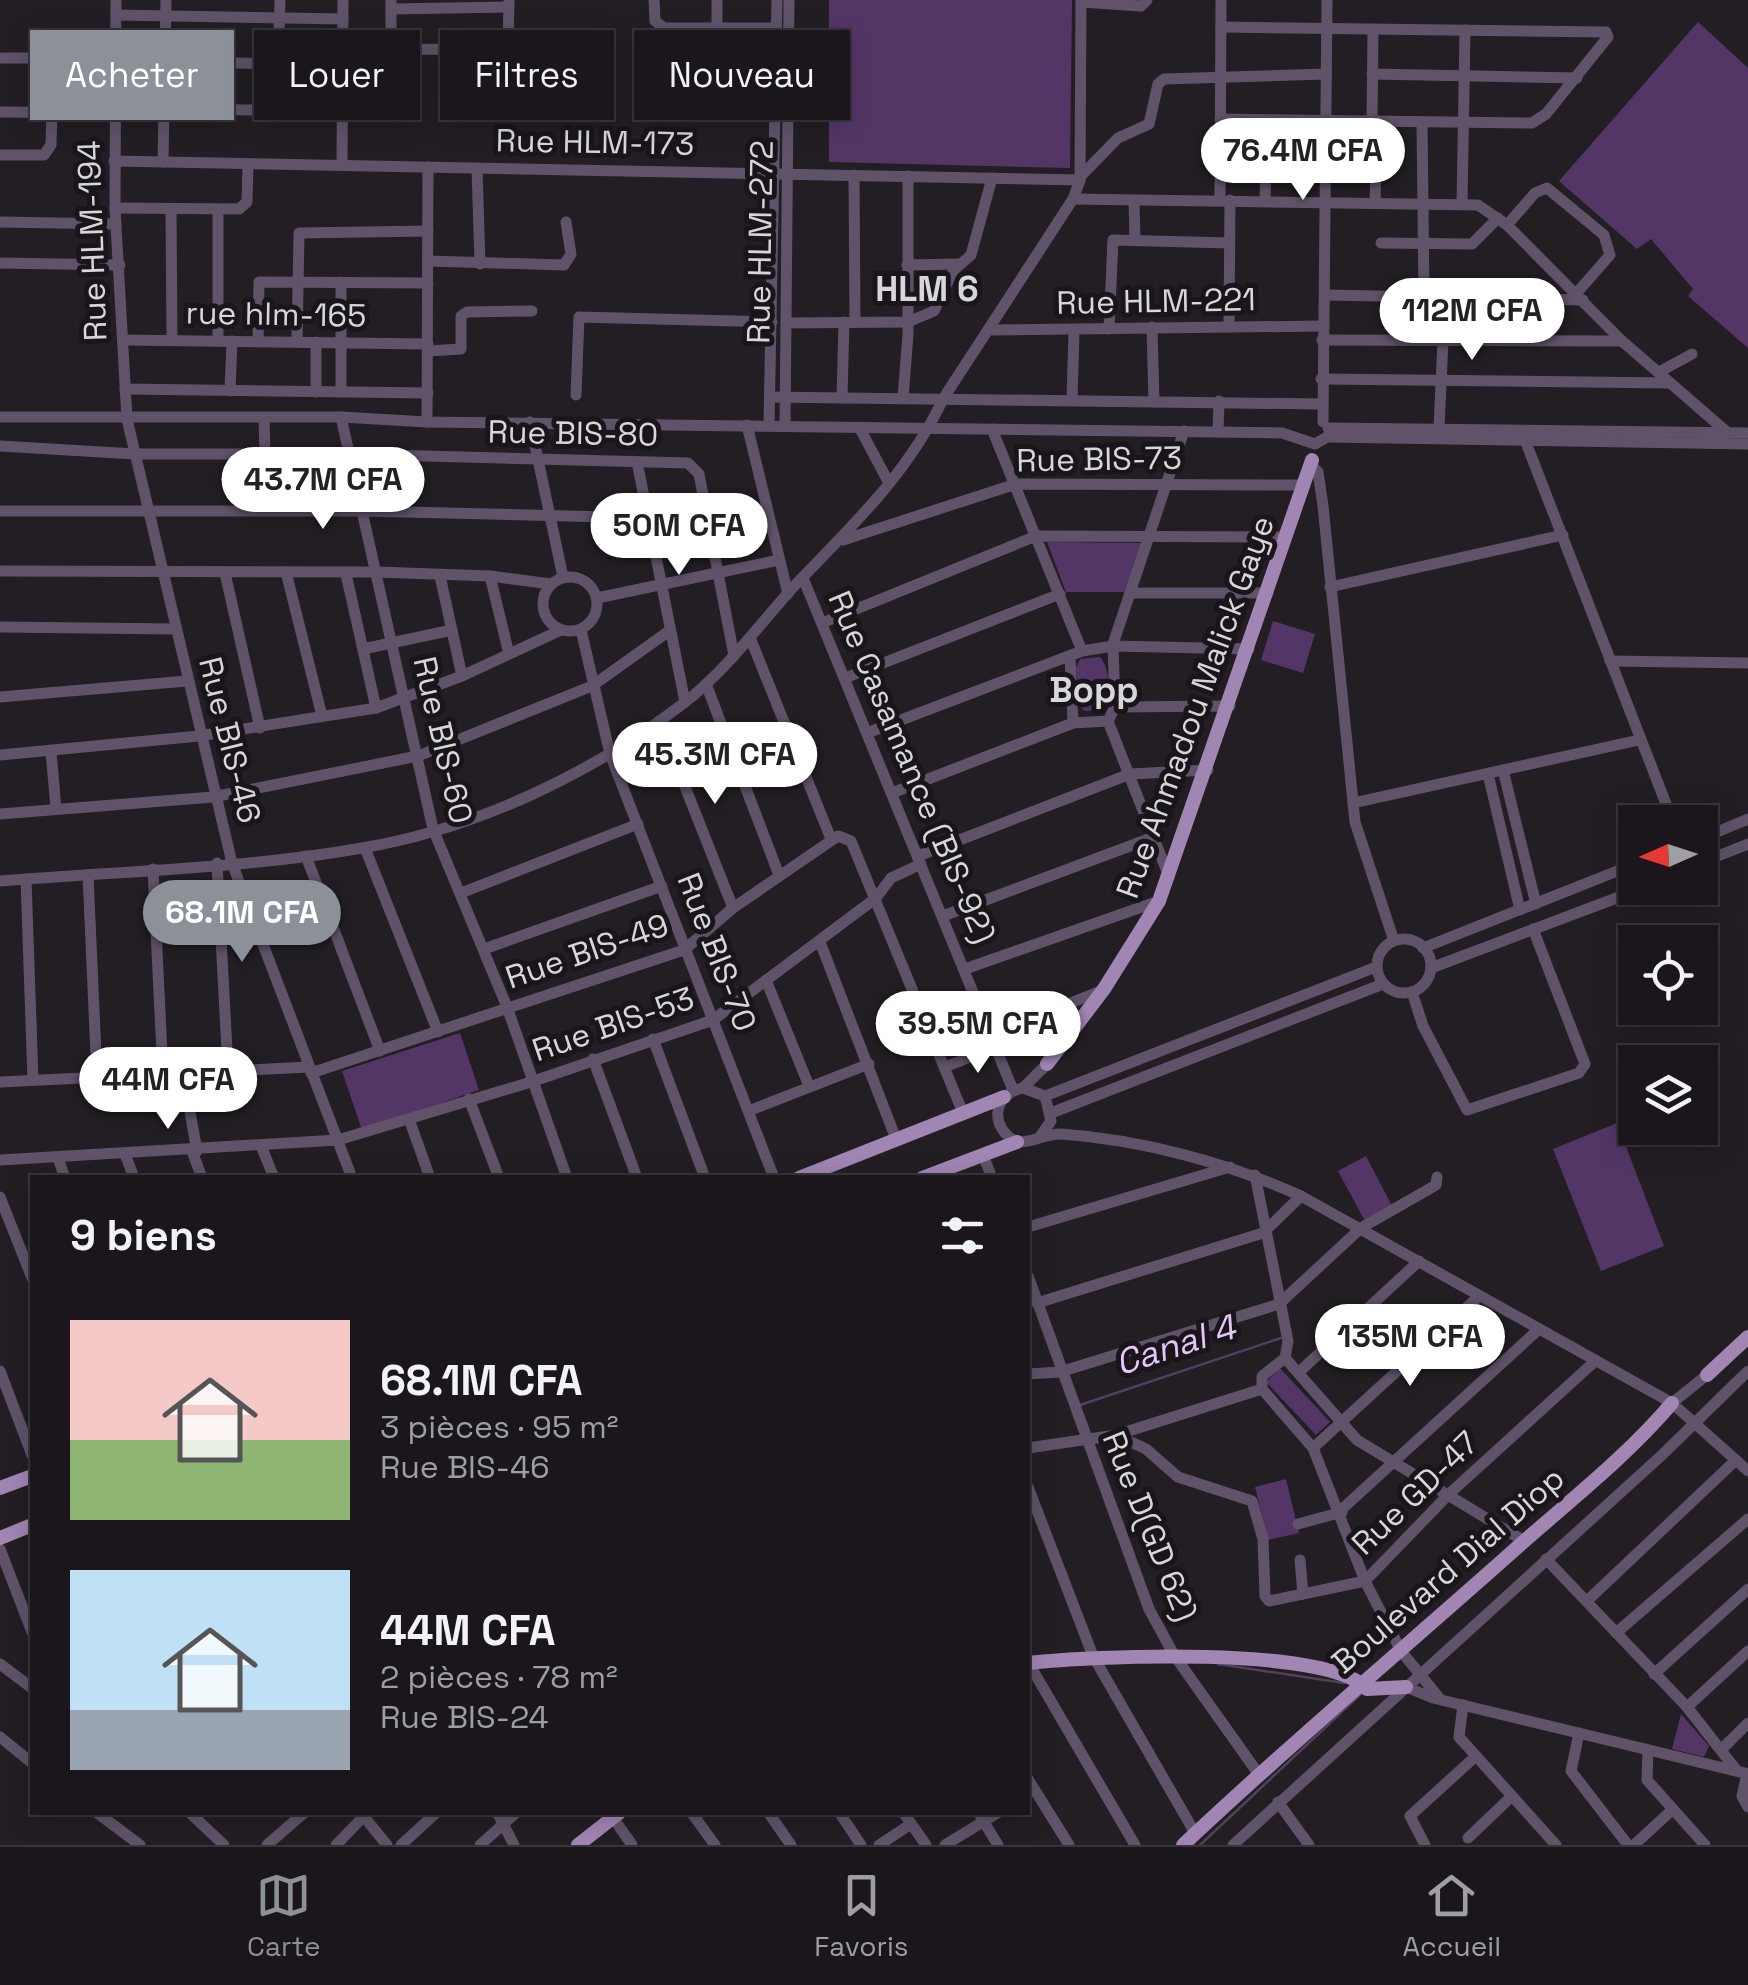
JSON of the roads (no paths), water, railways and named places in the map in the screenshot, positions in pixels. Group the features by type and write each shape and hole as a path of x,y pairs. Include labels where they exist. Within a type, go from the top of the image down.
{"main road":[{"name":"Rue Ahmadou Malick Gaye","path":"1048,1064 1104,989 1159,901 1208,770 1311,463"},
{"path":"806,1175 1013,1092"},
{"path":"930,1175 1017,1142"},
{"name":"Boulevard Dial Diop","path":"1707,1375 1748,1337"},
{"name":"Boulevard Dial Diop","path":"1183,1845 1360,1682 1651,1427 1672,1403"},
{"path":"0,1488 30,1477"},
{"path":"0,1538 30,1526"},
{"path":"1030,1662 1174,1654 1261,1661 1360,1682 1367,1689 1406,1686"},
{"path":"578,1845 613,1815"}],"street":[{"name":"Rue HLM-194","path":"116,0 116,30"},
{"path":"166,0 166,30"},
{"path":"216,0 216,17"},
{"path":"279,30 280,0"},
{"path":"343,0 343,30"},
{"path":"654,0 655,21 664,28 777,28"},
{"path":"717,0 717,28"},
{"name":"Rue HLM-272","path":"777,0 785,426"},
{"name":"Rue HLM-272","path":"768,425 789,0"},
{"path":"0,882 365,848 482,815 610,754 685,702 751,640 889,483 930,428 943,399 992,330 1074,199 1080,178 1080,1 1141,6 1147,0"},
{"path":"1221,0 1220,120 1229,243 1229,325"},
{"path":"1318,427 1327,295 1327,0"},
{"path":"391,5 508,4 508,30"},
{"path":"116,15 343,19"},
{"path":"1220,120 1539,120 1608,39 1606,32 1221,26"},
{"path":"1372,29 1375,203"},
{"path":"1462,204 1465,30"},
{"path":"0,58 30,58"},
{"path":"1080,178 1125,134 1149,124 1160,80 1221,74 1326,74"},
{"path":"1372,74 1577,78"},
{"path":"0,112 30,112"},
{"path":"0,156 44,156 51,145 52,120"},
{"name":"Rue HLM-194","path":"115,120 115,208 127,419"},
{"path":"163,162 165,120"},
{"path":"342,120 342,165"},
{"path":"1265,201 1266,120"},
{"path":"1422,122 1420,244 1424,296"},
{"name":"Rue HLM-173","path":"114,162 1080,178"},
{"path":"115,208 246,207 248,164"},
{"path":"428,167 428,422"},
{"path":"477,168 480,264"},
{"path":"842,398 854,174"},
{"path":"903,398 908,322 908,176"},
{"path":"786,323 908,322 934,311 958,264 971,255 992,178"},
{"path":"1381,243 1472,244 1535,193 1547,188 1604,235 1610,256 1580,297"},
{"path":"1074,199 1478,205 1503,222 1622,341 1728,432"},
{"path":"1134,200 1136,240"},
{"path":"171,209 172,340"},
{"path":"218,209 218,341"},
{"path":"0,222 116,224"},
{"path":"428,261 564,265 570,254 566,222"},
{"path":"297,342 298,234 428,231"},
{"path":"1109,329 1110,245 1117,240 1229,243"},
{"path":"0,263 120,265"},
{"path":"907,265 958,264"},
{"name":"rue hlm-165","path":"258,342 258,282 428,283"},
{"path":"341,392 342,282"},
{"path":"1327,295 1580,297"},
{"path":"1439,428 1445,296"},
{"path":"428,347 461,348 461,318 467,312 532,310"},
{"path":"576,395 579,317 772,322"},
{"name":"Rue HLM-221","path":"992,330 1074,332 1229,325 1440,342 1622,341"},
{"path":"1152,326 1154,402"},
{"path":"1072,400 1074,332"},
{"name":"rue hlm-165","path":"124,340 428,347"},
{"path":"230,390 232,341"},
{"path":"316,342 316,392"},
{"path":"1658,372 1692,354"},
{"path":"1321,379 1670,383"},
{"path":"124,389 428,393"},
{"path":"770,397 1219,402 1318,427 1525,440 1748,444"},
{"path":"1218,432 1219,402"},
{"path":"0,417 341,417 428,422 1218,432 1282,432 1318,427 1748,433"},
{"name":"Rue BIS-60","path":"341,417 433,829 507,1007 566,1175"},
{"path":"264,418 266,455"},
{"name":"Rue BIS-46","path":"127,419 232,863 351,1175"},
{"path":"530,422 563,578"},
{"path":"746,425 788,594"},
{"path":"859,427 889,483"},
{"name":"Rue Ahmadou Malick Gaye","path":"1311,463 1318,427"},
{"path":"992,429 1060,594 1076,654 1073,723"},
{"path":"1108,720 1115,707 1113,646 1184,431"},
{"path":"1525,440 1666,805"},
{"name":"Rue BIS-80","path":"0,446 135,454 350,454 695,466 734,656"},
{"path":"637,462 685,702"},
{"path":"1311,463 1318,472 1323,506 1352,803 1367,869 1394,941"},
{"name":"Rue BIS-73","path":"842,540 1016,484 1304,485"},
{"path":"1298,506 1323,506"},
{"path":"0,511 362,510 647,518"},
{"path":"1330,587 1562,535"},
{"path":"822,624 1036,536 1287,536"},
{"path":"596,598 779,560"},
{"path":"0,572 377,572 490,576 551,584 563,578 584,581 596,598 593,618 581,630 561,630 462,676 376,708 199,736 0,755"},
{"path":"286,572 322,716"},
{"path":"225,573 260,728"},
{"path":"346,574 376,708"},
{"path":"440,576 462,676"},
{"path":"490,576 509,654"},
{"name":"Rue Casamance (BIS-92)","path":"803,578 966,969 1013,1092"},
{"path":"551,584 544,610 561,630"},
{"path":"1130,592 1268,593"},
{"path":"844,678 1060,594"},
{"path":"0,627 175,629"},
{"path":"364,650 452,630"},
{"name":"Rue BIS-70","path":"581,630 610,754 773,1175"},
{"path":"0,814 214,797 418,756 592,686 669,631"},
{"path":"751,640 831,839 838,836 851,841 963,1113"},
{"path":"867,733 1076,654 1113,646 1250,648"},
{"path":"1610,661 1748,664"},
{"path":"0,698 187,680"},
{"path":"706,684 779,875"},
{"path":"1115,707 1230,706"},
{"path":"892,793 1073,723 1108,720"},
{"path":"1108,720 1169,877"},
{"path":"659,721 733,908"},
{"path":"1352,803 1639,740"},
{"path":"51,750 56,810"},
{"name":"Rue BIS-53","path":"0,1160 262,1148 338,1140 531,1082 713,1020 820,942 876,898 891,878 919,860 1130,774 1208,770"},
{"path":"1503,770 1536,904"},
{"path":"1488,774 1520,910"},
{"path":"1718,832 1748,819"},
{"path":"462,893 638,824"},
{"path":"944,916 1154,837"},
{"name":"Rue BIS-49","path":"0,1082 228,1070 310,1070 380,1051 684,950 733,908 831,839"},
{"path":"1718,856 1748,844"},
{"path":"365,848 438,1032"},
{"path":"306,856 380,1051"},
{"path":"217,862 228,1070"},
{"path":"153,870 163,1074"},
{"path":"1424,948 1618,871"},
{"path":"88,875 97,1077"},
{"path":"26,879 32,1080"},
{"path":"484,949 662,886"},
{"path":"1431,968 1424,948 1410,940 1394,941 1383,948 1376,968 1383,984 1394,992 1412,992 1421,987 1431,968 1618,897"},
{"path":"966,969 1159,901"},
{"path":"1412,992 1423,1026 1467,1110 1578,1073 1584,1064 1533,929"},
{"path":"820,942 896,1139"},
{"path":"1013,1092 1044,1095 1376,968"},
{"path":"766,980 810,1086"},
{"path":"1039,1138 1051,1117 1383,984"},
{"path":"945,1068 1104,989"},
{"path":"654,1039 704,1175"},
{"path":"593,1059 636,1175"},
{"path":"750,1110 868,1064"},
{"path":"1048,1064 1041,1081 1044,1095 1051,1117 1066,1134"},
{"path":"1048,1064 1013,1092 997,1120 1004,1133 1017,1142 1066,1134 1256,1175 1361,1228 1593,1363 1672,1403 1744,1467 1588,1600"},
{"path":"182,1073 201,1175"},
{"path":"469,1099 498,1175"},
{"path":"408,1119 429,1175"},
{"path":"262,1148 273,1175"},
{"path":"125,1154 133,1175"},
{"path":"983,1154 991,1175"},
{"path":"58,1158 65,1175"},
{"path":"1030,1226 1230,1167"},
{"path":"1256,1175 1264,1233 1288,1341 1285,1358 1262,1376 1262,1388 1313,1448 1341,1511 1365,1581 1401,1650 1440,1698"},
{"path":"1030,1374 1060,1372 1279,1304 1361,1228 1436,1185 1437,1177"},
{"path":"1037,1303 1264,1233 1301,1196"},
{"path":"0,1197 30,1273"},
{"path":"1298,1373 1419,1262"},
{"name":"Rue D(GD 62)","path":"1030,1282 1148,1608 1174,1654 1260,1776"},
{"path":"1313,1448 1478,1297"},
{"path":"1298,1524 1341,1511 1538,1330"},
{"path":"1285,1358 1342,1424 1392,1462 1524,1541"},
{"name":"Rue GD-47","path":"1365,1581 1450,1494 1593,1363"},
{"name":"Boulevard Dial Diop","path":"1232,1845 1748,1371"},
{"path":"0,1372 30,1450"},
{"name":"Boulevard Dial Diop","path":"1672,1403 1707,1375"},
{"path":"1030,1448 1116,1435 1262,1388"},
{"path":"1116,1435 1146,1449 1178,1477 1252,1501 1263,1539 1265,1596 1269,1601 1365,1581"},
{"path":"1030,1492 1093,1656 1196,1834"},
{"path":"1616,1633 1748,1518"},
{"path":"0,1549 30,1627"},
{"path":"1546,1559 1744,1773 1742,1796 1748,1807"},
{"path":"1300,1560 1303,1594"},
{"path":"1654,1674 1748,1589"},
{"path":"1687,1707 1748,1651"},
{"path":"0,1664 30,1686"},
{"path":"1030,1665 1135,1845"},
{"path":"1406,1686 1463,1705 1744,1773"},
{"path":"1463,1705 1458,1734 1550,1843"},
{"path":"1722,1750 1748,1723"},
{"path":"1578,1733 1572,1772 1631,1845 1672,1810"},
{"path":"0,1736 30,1761"},
{"path":"1648,1750 1646,1777 1705,1845"},
{"path":"1425,1845 1410,1816 1476,1756"},
{"path":"1031,1794 1069,1845"},
{"path":"1468,1838 1512,1796"},
{"path":"1278,1802 1309,1845"},
{"path":"100,1815 140,1845"},
{"path":"194,1815 224,1845"},
{"path":"266,1845 301,1815"},
{"path":"336,1845 363,1815"},
{"path":"365,1815 387,1845"},
{"path":"401,1845 434,1815"},
{"path":"615,1815 632,1845"},
{"path":"694,1815 715,1845"},
{"path":"770,1815 790,1845"},
{"path":"841,1815 861,1845"},
{"path":"945,1845 981,1817 998,1845"},
{"path":"480,1845 500,1818 514,1845"},
{"path":"879,1845 907,1818 926,1845"}],"waterway":[{"name":"Canal 4","path":"1080,1405 1281,1338"},
{"path":"1218,1664 1344,1683"},
{"path":"1200,1845 1363,1692"}],"district":[{"name":"HLM 6","path":"927,289"},
{"name":"Bopp","path":"1094,690"}]}
